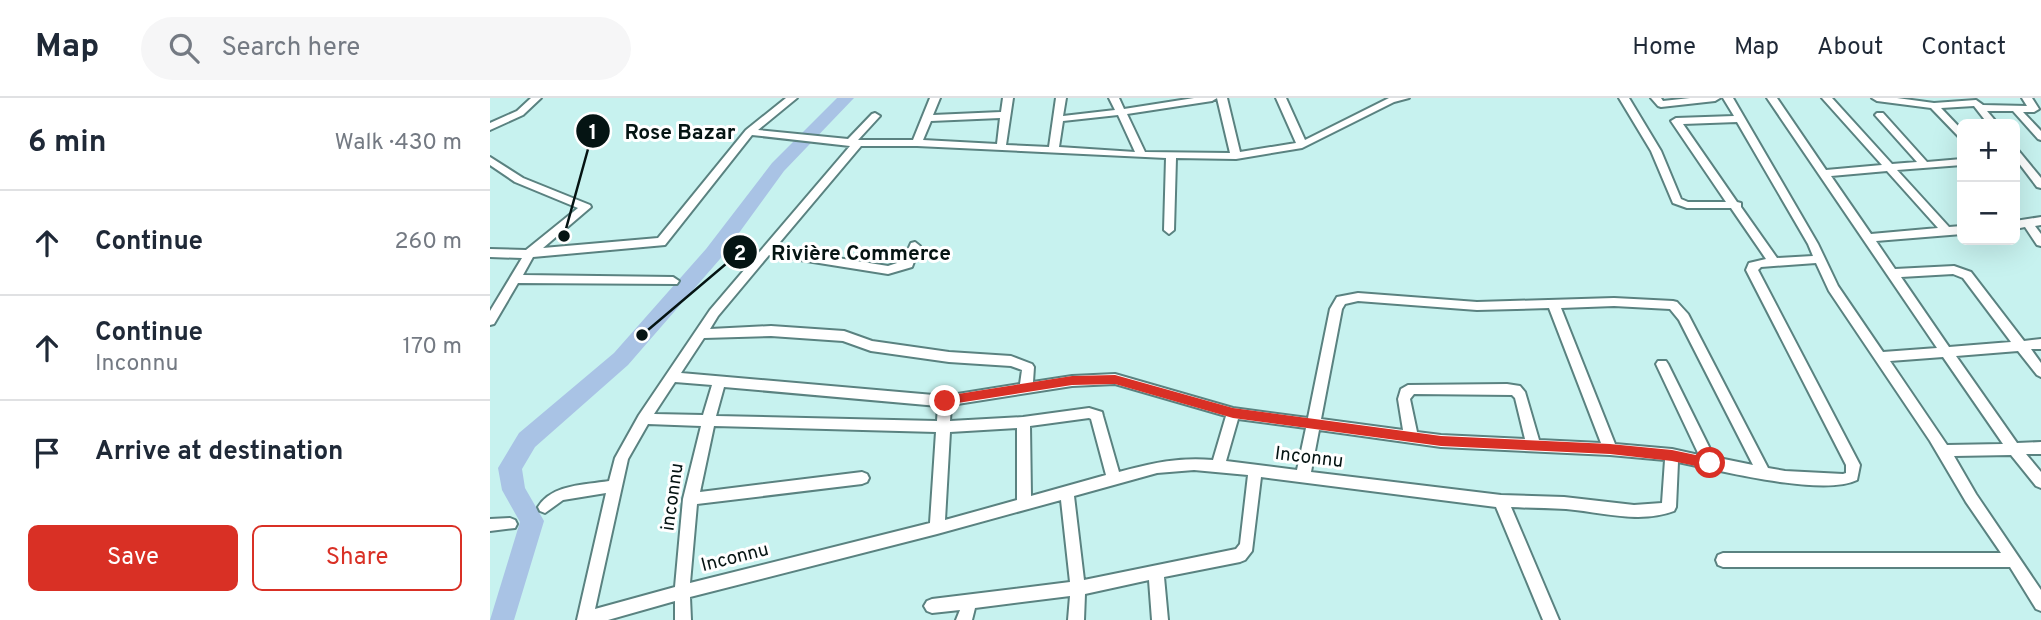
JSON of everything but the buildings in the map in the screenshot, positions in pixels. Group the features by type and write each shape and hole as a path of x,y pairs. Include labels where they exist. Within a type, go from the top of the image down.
{"street":[{"path":"490,127 520,113 536,98"},
{"path":"490,253 529,253 661,242 748,132 792,98"},
{"path":"917,143 935,98"},
{"path":"1001,148 1008,98"},
{"path":"1054,150 1061,98"},
{"path":"1115,98 1142,155"},
{"path":"1058,119 1212,98"},
{"path":"1222,98 1236,156"},
{"path":"1282,98 1302,145"},
{"path":"748,132 854,143 917,143 1142,155 1236,156 1302,145 1392,100 1404,98"},
{"path":"1624,98 1640,120 1679,203 1737,205"},
{"path":"1659,101 1715,98"},
{"path":"1728,98 1833,288 1944,451 1971,498 2041,604"},
{"path":"1772,98 2014,449 2041,482"},
{"path":"1827,98 1947,232"},
{"path":"1877,98 1934,106 1976,103 2034,109 2027,98"},
{"path":"1659,101 1737,205 1773,261"},
{"path":"1976,103 1989,119"},
{"path":"1934,106 1957,130"},
{"path":"2016,109 2041,137"},
{"path":"927,118 1005,115"},
{"path":"1880,115 1924,165"},
{"path":"585,620 622,458 644,419 700,334 875,116"},
{"path":"1676,121 1741,119"},
{"path":"1169,230 1171,155"},
{"path":"2020,158 2041,185"},
{"path":"490,160 519,180 586,207 529,253 490,321"},
{"path":"1824,173 1957,162"},
{"path":"2020,225 2041,221"},
{"path":"2028,224 2041,242"},
{"path":"1867,238 1957,231"},
{"path":"768,251 887,270 908,264 915,246"},
{"path":"672,377 945,401 1072,381 1115,379 1233,413 1312,424 1441,441 1533,444 1672,455 1764,474 1844,480 1854,472 1840,440 1752,270 1753,266 1773,261 1819,259"},
{"path":"1894,273 1954,270 1967,275 2041,372"},
{"path":"514,279 673,281"},
{"path":"1303,476 1336,309 1341,299 1358,297 1478,306 1614,303 1673,305 1684,317 1764,474"},
{"path":"1554,306 1610,449"},
{"path":"700,334 771,331 844,336 871,346 948,357 1011,361 1028,367 1026,388"},
{"path":"1881,357 2041,344"},
{"path":"1662,364 1710,463"},
{"name":"inconnu","path":"683,620 682,592 690,499 697,460 719,382"},
{"path":"1411,437 1404,399 1405,393 1412,389 1507,388 1516,390 1521,396 1533,444"},
{"path":"937,528 945,401"},
{"path":"1218,466 1233,413"},
{"path":"644,419 943,427 1095,414 1114,479"},
{"path":"1023,422 1024,504"},
{"path":"1944,451 2041,448"},
{"name":"Inconnu","path":"585,620 1157,467 1194,464 1218,466 1501,502 1564,503 1634,511 1669,507 1672,455"},
{"path":"932,606 1078,588 1240,555 1245,551 1255,471"},
{"name":"Inconnu","path":"690,499 862,478"},
{"path":"545,507 566,493 614,486"},
{"path":"1067,492 1078,588 1076,620"},
{"path":"1501,502 1551,620"},
{"path":"490,524 510,524"},
{"path":"1723,560 2014,560"},
{"path":"1156,572 1160,620"},
{"path":"964,620 970,601"}],"waterway":[{"path":"501,620 532,521 514,490 510,468 527,440 621,359 713,254 778,167 846,98"}],"place":[{"name":"Rose Bazar","path":"564,236"},
{"name":"Rivière Commerce","path":"642,335"}],"route":[{"path":"945,401 1072,381 1115,379 1233,413 1441,441 1610,449 1672,455 1710,463"}]}
